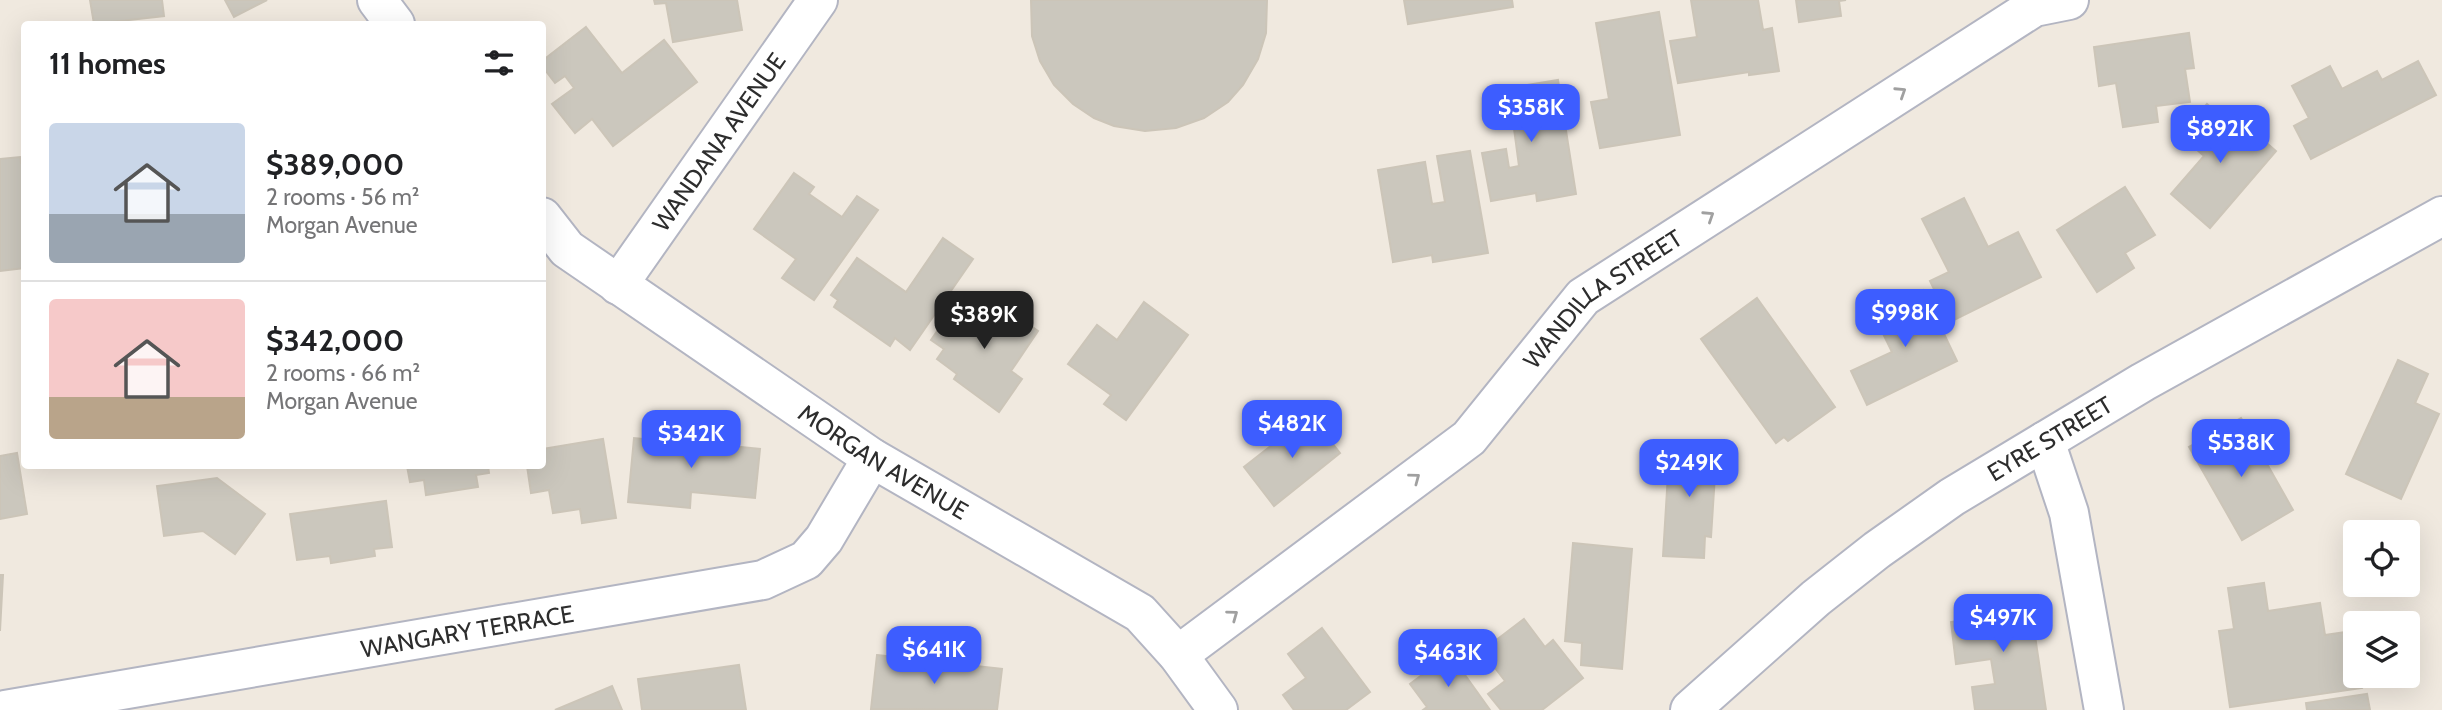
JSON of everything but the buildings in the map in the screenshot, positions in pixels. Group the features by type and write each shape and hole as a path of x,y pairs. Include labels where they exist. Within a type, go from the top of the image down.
{"street":[{"path":"377,0 393,21"},
{"name":"WANDANA AVENUE","path":"618,285 818,0"},
{"name":"WANDILLA STREET","path":"1178,655 1469,438 1583,297 2034,6 2069,0"},
{"name":"EYRE STREET","path":"1690,710 1816,598 1877,550 1952,497 2143,382 2442,216"},
{"name":"MORGAN AVENUE","path":"546,222 567,249 872,458 1140,613 1178,655 1218,710"},
{"path":"2045,441 2069,513 2104,710"},
{"name":"WANGARY TERRACE","path":"5,710 763,580 806,560 824,540 872,458"}]}
